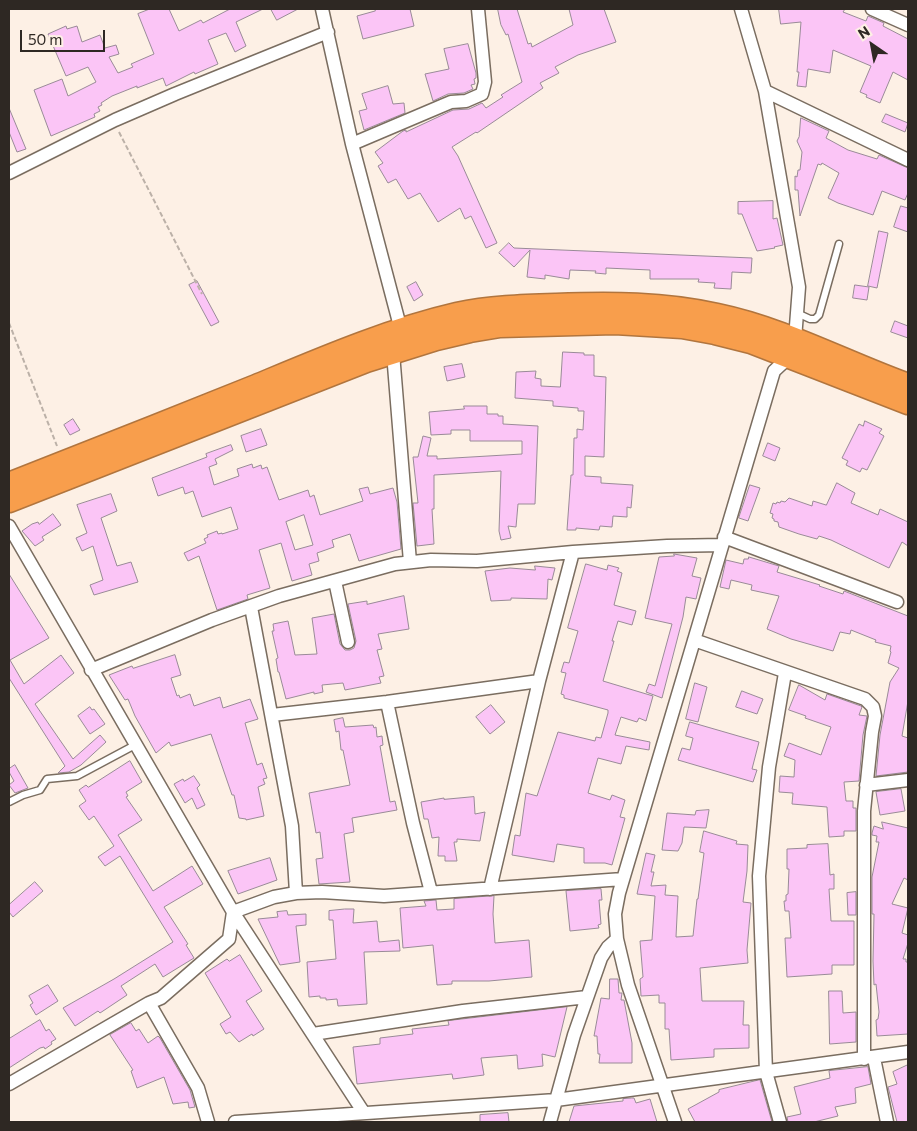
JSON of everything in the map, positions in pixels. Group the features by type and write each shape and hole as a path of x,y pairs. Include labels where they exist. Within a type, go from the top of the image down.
{"highway":[{"path":"9,484 350,348 401,330 458,314 491,309 610,304 689,310 715,314 769,339 786,356 908,403"},
{"path":"9,501 329,375 436,339 470,331 500,326 615,323 682,327 751,342 769,339"},
{"path":"786,356 908,385"}],"street":[{"path":"322,9 352,144 401,330"},
{"path":"352,144 451,102 466,102 482,94 485,82 478,9"},
{"path":"675,1122 628,985 617,939 615,914 723,541 786,356 798,313 799,287 765,91 741,9"},
{"path":"872,9 908,25"},
{"path":"9,173 115,120 328,32"},
{"path":"765,91 908,160"},
{"path":"769,339 786,356"},
{"path":"393,353 410,562"},
{"path":"9,526 233,912 364,1113"},
{"path":"91,670 212,620 279,596 395,564 431,560 477,561 723,541 897,602"},
{"path":"490,889 539,681 573,552"},
{"path":"334,581 348,642"},
{"path":"250,607 292,826 296,893"},
{"path":"694,640 784,673 865,699 873,707 875,716 864,811 869,1058 887,1122"},
{"path":"780,1122 766,1072 759,876 769,767 784,673"},
{"path":"272,715 387,702 539,681"},
{"path":"387,702 430,892"},
{"path":"866,785 908,780"},
{"path":"233,912 274,897 296,893 322,892 384,896 624,878"},
{"path":"9,1084 148,1003 160,998 229,939 233,912"},
{"path":"550,1122 574,1035 601,958 608,947 617,939"},
{"path":"312,1034 463,1011 587,997"},
{"path":"148,1003 198,1088 208,1122"},
{"path":"235,1122 326,1119 364,1113 556,1100 908,1052"}],"lane":[{"path":"798,313 810,320 819,316 839,244"},
{"path":"9,802 40,790 47,779 76,776 135,745"}],"path":[{"path":"115,120 120,135 202,294"},
{"path":"9,323 63,463"}],"building":[{"path":"150,9 169,9 179,31 201,20 203,23 230,9 263,9 236,22 246,46 235,52 226,33 208,40 218,64 195,74 194,72 166,86 163,78 112,96 101,103 102,105 98,107 100,111 94,114 95,117 51,136 34,90 62,79 68,96 96,82 88,67 66,76 48,34 66,26 67,29 77,26 82,42 100,35 105,48 116,45 119,54 109,57 118,73 133,67 131,64 154,54 138,14"},
{"path":"271,9 298,9 277,20"},
{"path":"375,9 410,9 414,26 363,39 357,16 375,11"},
{"path":"498,9 517,9 528,44 531,43 532,47 573,25 569,9 604,9 616,42 578,55 555,67 559,73 540,83 543,88 477,133 452,147 458,156 497,243 486,248 471,216 465,219 460,208 438,222 420,193 408,199 396,179 388,183 378,166 383,163 375,152 403,131 406,130 406,132 453,110 469,109 482,103 486,108 503,97 501,95 522,82 508,34 506,35 501,25"},
{"path":"779,9 845,9 843,12 866,21 868,16 884,23 883,26 908,39 908,80 893,72 880,103 860,92 871,66 833,50 830,73 808,69 806,87 797,86 801,22 781,24"},
{"path":"468,44 476,73 475,84 471,85 473,89 464,93 448,94 433,101 425,74 449,69 444,49"},
{"path":"388,86 393,104 404,103 405,113 364,130 359,111 367,109 362,94"},
{"path":"9,108 26,149 17,152 9,132"},
{"path":"886,114 908,123 905,132 882,122"},
{"path":"801,118 829,131 826,138 848,150 877,159 879,155 908,168 908,193 905,200 882,191 873,215 838,203 828,198 839,173 822,163 821,165 818,164 800,216 798,190 795,190 795,176 797,177 798,170 800,170 802,152 797,141"},
{"path":"773,201 773,219 777,218 783,245 757,251 742,214 738,214 738,202"},
{"path":"901,206 908,208 908,232 894,227"},
{"path":"879,231 888,233 877,288 868,286"},
{"path":"509,243 514,248 752,258 751,273 732,272 731,289 714,288 715,283 698,282 699,279 650,279 650,270 606,268 606,274 595,273 596,271 570,270 569,279 545,275 545,279 527,277 530,250 514,267 499,253"},
{"path":"197,281 219,322 211,326 189,285"},
{"path":"416,282 423,295 414,301 407,287"},
{"path":"855,285 869,287 867,300 853,298"},
{"path":"895,321 908,326 908,338 891,332"},
{"path":"563,352 594,355 594,376 606,377 604,457 585,456 585,476 601,477 601,483 633,485 631,508 627,507 627,517 613,516 612,527 600,526 599,530 576,528 576,530 567,530 571,475 573,475 574,438 577,438 577,429 583,430 584,411 578,411 578,408 553,406 553,401 515,398 516,372 536,371 535,378 541,379 541,386 560,387"},
{"path":"462,364 465,377 447,381 444,367"},
{"path":"464,406 487,406 487,414 503,416 503,424 538,426 535,504 518,504 516,527 508,526 511,538 501,540 499,531 501,471 434,475 434,509 432,509 434,544 417,546 413,503 418,503 413,457 418,457 423,436 431,438 427,456 437,456 437,459 522,454 522,441 470,441 470,430 451,430 451,434 431,435 429,412 464,409"},
{"path":"73,419 80,430 70,435 64,425"},
{"path":"865,421 882,429 879,433 884,436 867,470 862,468 860,472 846,465 848,461 842,458 859,424 863,426"},
{"path":"261,429 267,445 246,452 241,436"},
{"path":"768,443 780,448 775,461 763,456"},
{"path":"231,445 233,450 215,459 217,464 209,467 214,485 239,476 237,469 252,464 253,468 261,465 262,469 267,467 279,500 308,490 310,497 314,495 320,515 363,501 359,489 368,487 370,494 393,488 397,502 401,549 359,561 350,534 332,540 334,547 317,553 319,561 309,564 312,575 292,581 281,543 259,550 270,588 247,595 248,599 217,610 199,556 188,561 184,553 206,543 204,539 208,537 207,535 217,531 218,534 222,534 238,529 231,507 202,517 193,491 185,494 183,487 158,496 152,478 207,457 206,454","holes":["304,515 313,545 295,550 286,522"]},
{"path":"837,483 855,493 851,503 878,515 880,509 908,522 908,546 902,542 889,568 831,540 819,536 817,539 779,527 778,522 772,518 773,514 770,513 773,503 785,502 789,498 812,506 813,501 826,505"},
{"path":"750,485 760,488 748,521 739,518"},
{"path":"111,494 117,511 101,518 117,566 131,562 138,582 94,595 90,585 103,580 93,546 82,551 76,538 87,533 77,505"},
{"path":"53,514 61,525 42,537 44,540 35,546 22,531 32,524 38,522 39,524"},
{"path":"674,554 697,558 692,576 701,578 696,599 686,597 683,617 662,698 646,692 649,684 655,686 672,624 645,618 659,557 674,556"},
{"path":"749,557 779,566 777,572 843,594 844,591 908,616 908,701 902,736 908,738 908,772 876,776 880,735 890,682 899,668 888,663 891,646 875,642 876,640 851,630 850,634 840,632 833,651 791,639 767,629 779,596 751,590 752,585 731,580 729,589 720,587 726,560 743,564 744,559"},
{"path":"586,564 607,570 608,565 619,568 617,571 622,573 614,605 636,611 632,625 618,621 603,681 653,696 646,721 639,718 637,722 621,717 615,735 650,742 649,750 626,746 621,764 598,758 588,793 610,800 612,795 625,800 620,817 625,818 612,865 584,863 584,848 557,844 554,862 512,855 515,835 520,836 526,793 537,796 558,732 595,741 596,737 601,738 608,713 608,710 564,698 564,695 561,694 566,673 561,672 564,662 569,663 578,631 568,628"},
{"path":"535,566 555,568 552,580 548,579 547,599 511,598 511,600 491,601 485,571 510,568 535,570"},
{"path":"9,574 49,638 10,660 24,684 61,655 74,673 35,704 73,759 100,735 106,742 81,765 69,772 58,773 65,766 9,678"},
{"path":"404,596 409,629 378,634 382,649 377,650 384,676 379,677 381,683 345,690 343,683 322,685 323,692 314,694 314,692 286,699 278,672 276,659 278,658 272,631 274,631 273,624 288,621 295,655 317,654 312,618 334,614 340,644 345,650 350,650 354,648 356,641 348,604 367,601 367,604"},
{"path":"175,655 181,675 171,678 177,696 179,695 180,698 190,694 194,706 220,697 223,708 250,699 258,719 245,723 257,765 262,763 267,778 263,779 265,784 258,787 264,816 246,820 239,818 234,795 232,795 211,734 171,746 169,742 156,753 135,716 128,699 125,700 109,675 132,666 133,668"},
{"path":"695,683 707,687 698,722 686,719"},
{"path":"799,685 825,700 827,694 861,706 859,715 867,716 863,735 859,781 844,782 846,801 853,801 853,808 856,808 856,831 844,831 844,836 829,837 827,807 792,804 793,793 779,792 780,776 794,777 795,760 784,756 789,743 821,755 831,727 789,710"},
{"path":"742,691 763,699 757,714 736,707"},
{"path":"491,705 505,722 490,734 476,717"},
{"path":"90,707 92,710 94,709 105,724 90,734 78,716"},
{"path":"343,718 345,727 373,725 374,728 376,727 377,737 382,736 383,745 380,746 390,802 395,801 397,810 352,818 354,832 344,834 350,882 319,884 316,859 323,858 320,832 316,833 309,793 350,785 343,750 341,750 339,731 336,732 334,720"},
{"path":"690,722 759,742 752,769 757,770 753,782 678,760 682,748 690,750 693,738 686,736"},
{"path":"130,761 142,782 126,792 128,796 126,797 142,820 118,835 153,891 192,866 203,884 164,907 188,944 186,945 194,958 163,977 155,964 121,986 127,995 100,1013 98,1011 75,1026 63,1008 173,942 120,856 105,866 98,857 114,846 94,816 89,820 79,806 86,801 79,790 86,785 88,787"},
{"path":"15,765 28,788 15,793 9,785 14,781 9,769"},
{"path":"194,776 200,785 197,788 205,805 197,809 192,798 185,803 174,784"},
{"path":"901,789 905,811 880,815 876,792"},
{"path":"474,797 475,814 485,812 480,841 457,839 457,842 454,842 457,861 445,861 445,856 438,856 439,837 432,838 428,819 424,819 421,802 444,798"},
{"path":"709,810 706,828 684,827 682,843 678,851 662,850 667,813 695,815 696,811"},
{"path":"882,822 908,828 908,880 904,878 892,904 908,908 902,933 908,935 908,943 903,959 906,959 906,962 908,962 908,1034 877,1036 876,1020 878,1019 879,1012 876,984 874,985 872,877 879,842 876,842 877,836 872,835 872,833 874,826 883,829"},
{"path":"704,831 737,841 736,844 748,845 743,902 751,903 747,950 748,963 700,968 702,1001 744,1001 743,1025 749,1025 749,1048 714,1049 714,1057 671,1060 669,1029 665,1029 665,1003 659,1003 659,995 641,996 640,979 643,977 640,941 652,940 655,896 637,894 646,853 655,855 651,872 654,872 651,886 666,885 665,895 678,896 676,937 693,936 704,853 700,852"},
{"path":"828,844 830,875 834,874 834,889 829,889 831,921 854,921 854,965 832,965 832,974 787,977 785,938 791,938 789,911 785,911 784,901 786,901 786,895 788,894 789,869 787,869 787,849 807,848 807,845"},
{"path":"270,858 277,880 238,894 228,871"},
{"path":"35,882 43,891 13,917 9,912 9,905"},
{"path":"601,889 602,900 599,900 601,924 598,925 599,928 570,931 566,891"},
{"path":"856,892 856,915 848,915 847,893"},
{"path":"494,896 495,943 529,940 532,977 489,981 452,981 452,984 437,985 433,945 403,948 400,908 426,906 424,901 436,900 437,910 454,909 454,899"},
{"path":"354,909 353,923 377,921 379,942 399,940 400,951 364,952 367,1004 338,1006 337,999 326,1000 326,998 320,998 320,996 309,997 307,962 336,959 333,920 329,920 329,911"},
{"path":"287,911 288,915 306,914 306,925 296,926 300,962 280,965 258,919 278,917 277,912"},
{"path":"240,955 262,991 246,1001 264,1029 239,1042 230,1032 226,1034 220,1024 231,1017 205,973 227,959 229,961"},
{"path":"610,979 618,979 619,993 622,993 621,1000 624,1000 632,1043 632,1063 599,1063 600,1054 598,1054 597,1036 594,1036 601,998 609,999"},
{"path":"48,985 58,1001 36,1015 30,1005 33,1003 29,996"},
{"path":"829,991 842,991 843,1013 856,1012 856,1042 830,1044"},
{"path":"567,1007 555,1057 542,1054 543,1066 518,1069 517,1055 481,1058 484,1075 453,1079 452,1074 357,1084 353,1047 380,1044 380,1038 413,1034 412,1029 449,1025 448,1021"},
{"path":"40,1020 46,1031 49,1029 56,1039 45,1049 44,1047 40,1048 9,1068 9,1039"},
{"path":"131,1023 136,1031 139,1029 148,1043 158,1036 160,1038 190,1090 195,1107 189,1108 188,1102 173,1104 164,1077 137,1088 131,1071 133,1070 110,1035"},
{"path":"908,1065 908,1122 897,1122 888,1087 897,1084 893,1072"},
{"path":"868,1067 871,1084 855,1088 856,1103 835,1107 838,1116 814,1122 788,1122 787,1117 801,1114 794,1087 830,1078 829,1071"},
{"path":"760,1080 772,1122 695,1122 688,1109 719,1092 719,1090"},
{"path":"634,1098 636,1103 650,1099 657,1122 569,1122 574,1106 623,1101 623,1099"},
{"path":"508,1113 509,1122 480,1122 480,1115"}]}
